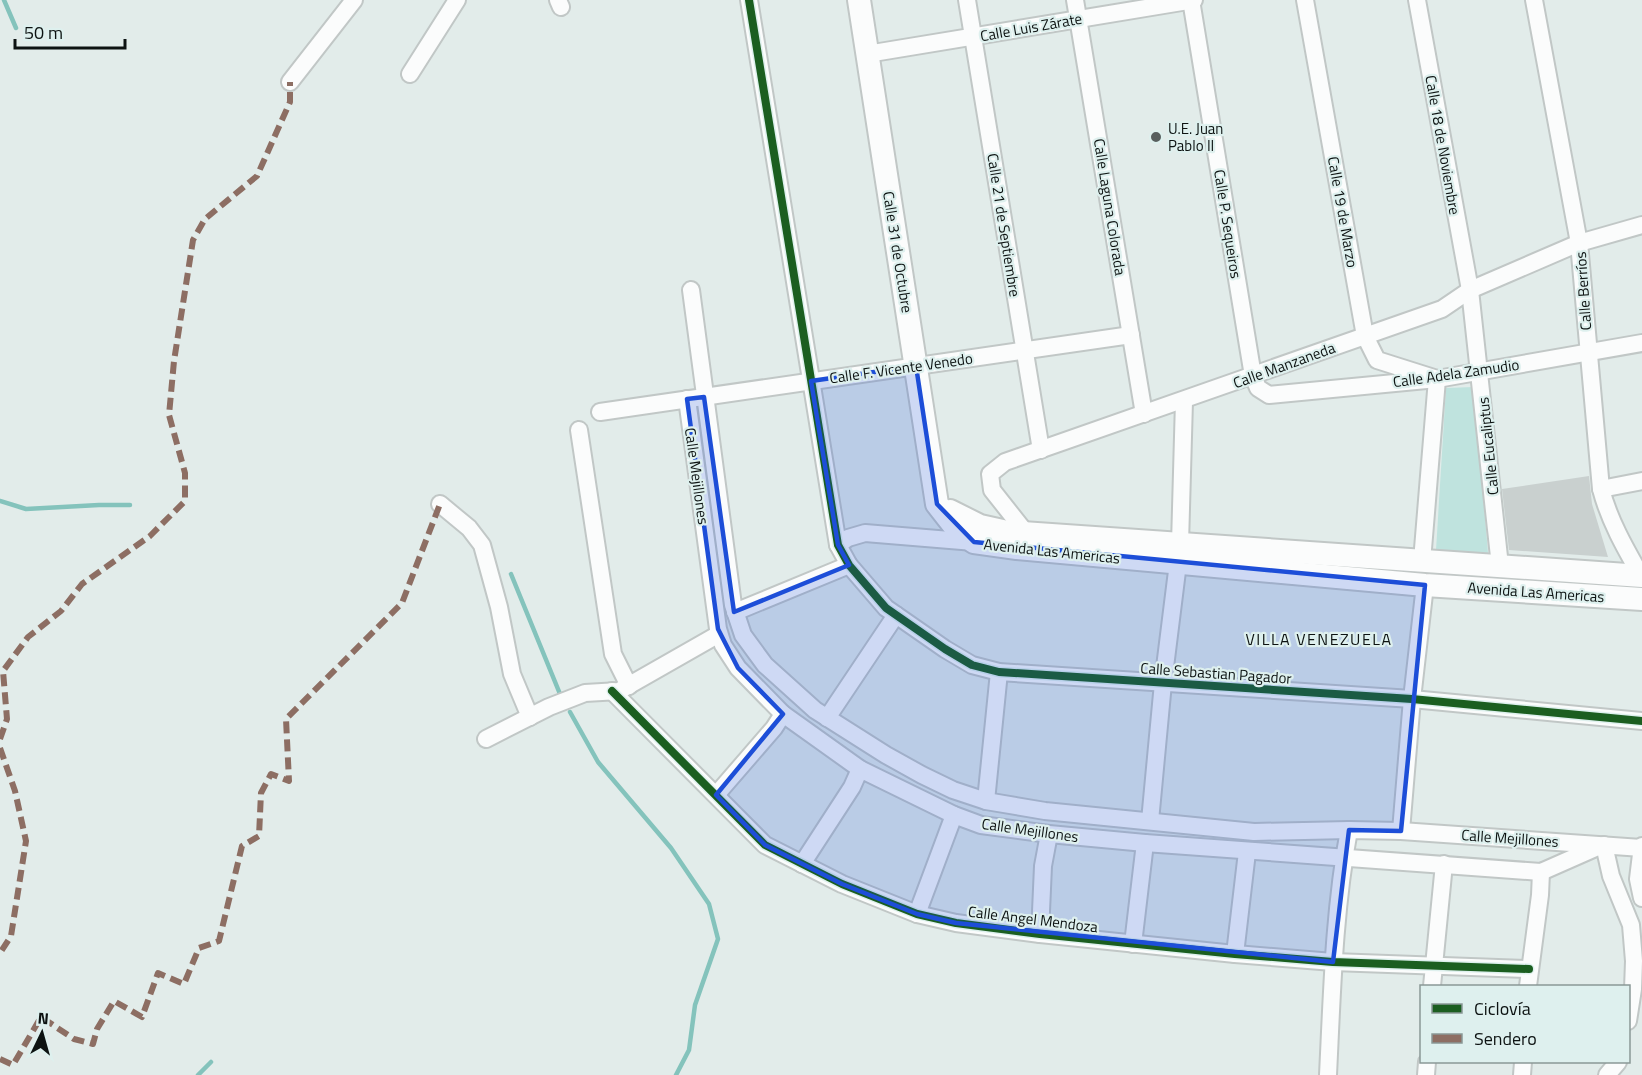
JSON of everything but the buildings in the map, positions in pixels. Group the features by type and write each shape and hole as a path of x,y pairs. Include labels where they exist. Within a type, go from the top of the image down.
{"main road":[{"name":"Calle 31 de Octubre","path":"859,0 937,504"},
{"name":"Avenida Las Americas","path":"937,504 962,519 1007,532 1425,585 1642,599"},
{"name":"Avenida Las Americas","path":"937,504 955,526 974,542 1017,548 1422,561 1641,576"}],"street":[{"path":"290,82 354,0"},
{"path":"410,74 457,0"},
{"name":"Calle Sebastian Pagador","path":"749,0 838,544 849,565 886,608 972,665 999,672 1412,699 1642,721"},
{"name":"Calle 21 de Septiembre","path":"966,0 1041,450"},
{"name":"Calle Laguna Colorada","path":"1075,0 1144,414"},
{"name":"Calle Luis Zárate","path":"867,54 1192,0"},
{"name":"Calle P. Sequeiros","path":"1192,0 1253,376"},
{"name":"Calle 19 de Marzo","path":"1305,0 1365,336 1377,360 1437,379"},
{"name":"Calle 18 de Noviembre","path":"1417,0 1470,290"},
{"name":"Calle Berríos","path":"1534,0 1579,243 1601,489 1618,535 1641,576"},
{"name":"Calle Manzaneda","path":"1026,533 992,490 990,474 1005,462 1442,309 1470,290 1579,243 1642,225"},
{"name":"Calle Mejillones","path":"691,290 735,612 743,635 765,665 815,710 922,775 952,790 986,801 1045,811 1254,832 1401,831 1642,847"},
{"name":"Calle Eucaliptus","path":"1470,290 1500,566"},
{"name":"Calle F. Vicente Venedo","path":"600,412 1131,335"},
{"name":"Calle Adela Zamudio","path":"1253,376 1258,388 1269,395 1437,379 1642,343"},
{"path":"1422,561 1437,379"},
{"name":"Calle Mejillones","path":"687,399 719,634 723,645 738,668 783,714 860,769 954,815 981,825 1049,834 1247,852 1541,872 1604,844"},
{"path":"1150,821 1163,683 1179,554 1184,401"},
{"path":"579,430 613,654 629,686"},
{"path":"1601,489 1642,481"},
{"path":"440,504 469,528 482,545 499,607 512,674 530,717"},
{"path":"838,544 865,533 974,542"},
{"path":"735,612 849,565"},
{"path":"1401,831 1412,699 1425,585"},
{"path":"827,718 896,615"},
{"path":"486,739 585,693 618,691 719,634"},
{"path":"986,801 999,672"},
{"name":"Calle Angel Mendoza","path":"612,691 765,845 842,884 917,914 956,923 1040,934 1235,954 1333,962 1529,969"},
{"path":"716,795 774,729 783,714"},
{"path":"802,864 852,787 860,769"},
{"path":"917,914 954,815"},
{"path":"1328,1075 1333,962 1349,830"},
{"path":"1040,934 1043,866 1049,834"},
{"path":"1133,944 1145,843"},
{"path":"1604,844 1611,876 1631,925 1634,961 1630,1012"},
{"path":"1642,847 1638,879 1642,898"},
{"path":"1235,954 1247,852"},
{"path":"1432,985 1444,864"},
{"path":"1528,985 1541,872"},
{"path":"1607,1075 1617,1063"}],"highlighted area":[{"path":"916,366 937,504 974,542 1425,585 1401,831 1349,830 1333,962 956,923 917,914 842,884 765,845 716,795 783,714 738,668 718,629 687,399 704,397 734,612 849,565 838,545 811,381"}],"shaded area":[{"path":"1474,387 1488,553 1436,550 1446,388"}],"waterway":[{"path":"4,0 16,28"},
{"path":"0,501 26,509 130,505"},
{"path":"511,574 560,694"},
{"path":"570,712 598,762 671,848 709,904 718,939 695,1005 689,1050 676,1075"},
{"path":"198,1075 211,1062"}],"marked path":[{"path":"0,739 7,719 3,671 28,637 61,611 82,584 150,536 185,501 185,473 169,415 174,361 193,240 205,219 257,176 290,102 290,82"},
{"path":"0,1059 13,1065 41,1017 74,1039 93,1044 97,1029 114,1001 142,1017 158,973 184,984 199,948 219,941 242,846 259,836 261,793 271,774 289,781 286,719 402,603 440,504"},
{"path":"0,748 15,791 26,841 11,936 0,953"}],"cycle path":[{"path":"749,0 838,545 849,565 886,608 972,665 999,672 1412,699 1642,721"},
{"path":"612,691 765,845 842,884 917,914 956,923 1040,934 1235,954 1333,962 1529,969"}],"place":[{"name":"U.E. Juan Pablo II","path":"1156,137"}],"district":[{"name":"VILLA VENEZUELA","path":"1319,639"}]}
